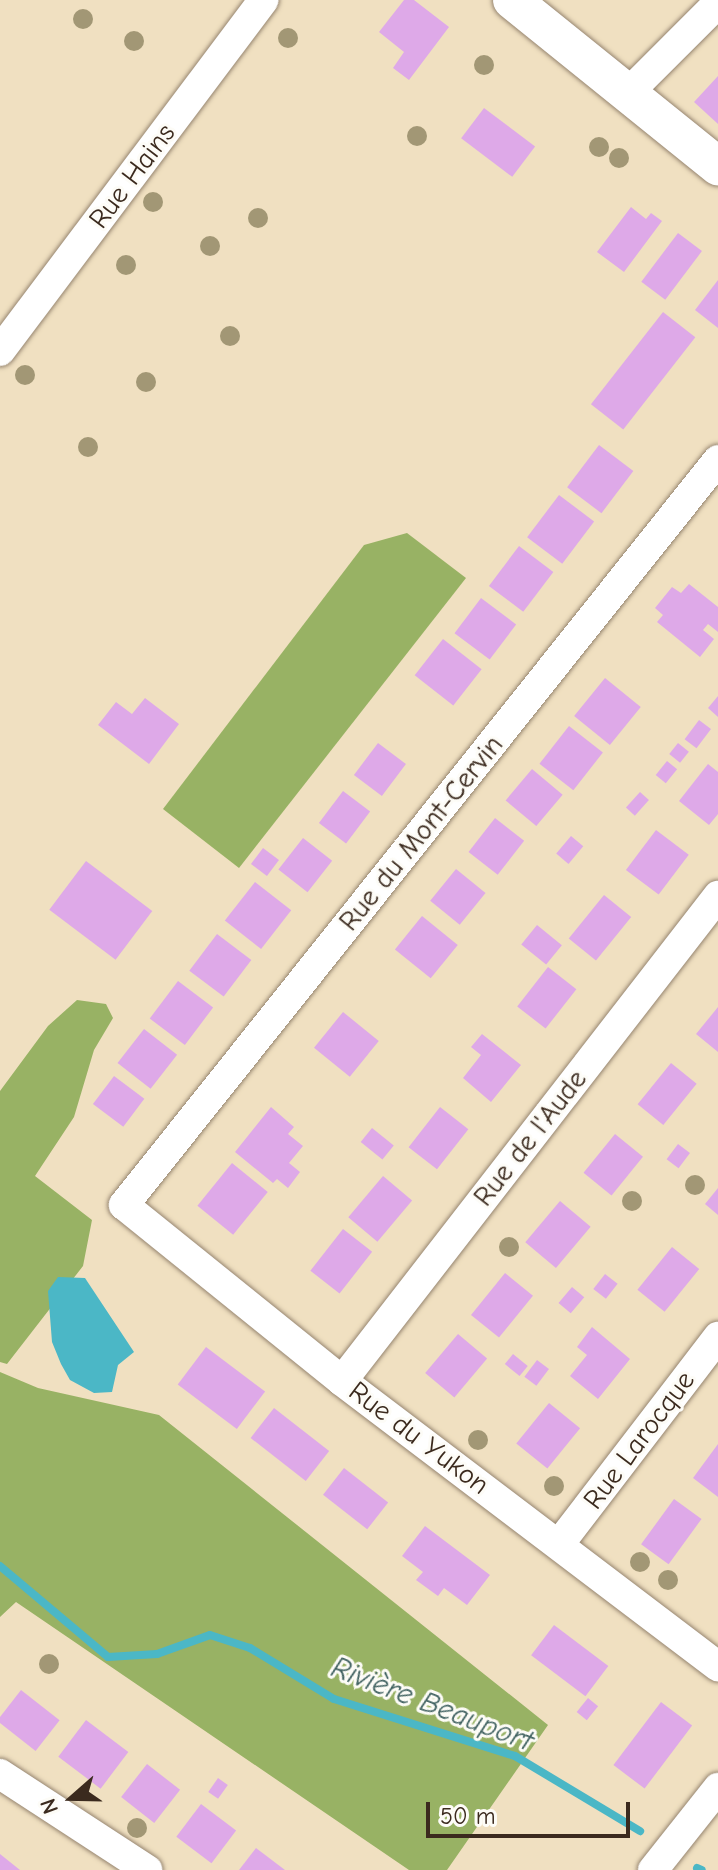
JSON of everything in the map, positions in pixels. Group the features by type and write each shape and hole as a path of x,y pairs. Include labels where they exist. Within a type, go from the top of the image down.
{"street":[{"name":"Rue Hains","path":"0,351 264,0"},
{"path":"512,0 718,166"},
{"path":"627,94 718,3"},
{"name":"Rue du Mont-Cervin","path":"124,1205 718,460"},
{"name":"Rue de l'Aude","path":"342,1381 718,896"},
{"name":"Rue du Yukon","path":"124,1205 342,1381 560,1543 718,1666"},
{"name":"Rue Larocque","path":"560,1543 718,1337"},
{"path":"0,1774 147,1870"},
{"path":"653,1870 718,1788"}],"green space":[{"path":"407,533 466,578 239,868 163,809 364,545"},
{"path":"77,1000 106,1004 113,1018 94,1050 74,1117 35,1176 92,1220 83,1266 7,1364 0,1362 0,1091 48,1026"},
{"path":"0,1372 38,1388 159,1415 548,1725 447,1870 409,1870 16,1602 0,1617"}],"water":[{"path":"58,1277 85,1278 134,1352 118,1365 112,1392 94,1393 70,1380 61,1364 52,1342 48,1291"}],"building":[{"path":"404,0 414,0 449,27 409,80 393,68 404,52 379,32"},
{"path":"718,76 718,124 694,102"},
{"path":"484,108 535,147 512,177 461,138"},
{"path":"631,207 646,219 651,213 662,221 624,272 597,252"},
{"path":"678,233 702,251 665,300 641,282"},
{"path":"718,280 718,328 695,310"},
{"path":"663,312 695,337 623,429 591,404"},
{"path":"599,445 633,471 601,513 567,487"},
{"path":"559,495 594,521 562,564 527,537"},
{"path":"519,546 553,572 523,612 489,586"},
{"path":"689,584 718,607 718,632 708,624 703,630 714,639 700,657 657,622 663,615 655,608 672,587 681,593"},
{"path":"481,598 516,624 490,660 455,633"},
{"path":"443,639 482,669 453,705 415,675"},
{"path":"605,678 641,707 610,745 574,716"},
{"path":"718,696 718,717 708,708"},
{"path":"145,698 179,724 149,764 98,725 116,702 132,714"},
{"path":"699,720 711,729 697,748 685,739"},
{"path":"569,726 603,752 573,790 539,764"},
{"path":"378,743 406,764 382,796 354,775"},
{"path":"678,743 689,752 680,763 669,754"},
{"path":"667,761 677,769 666,783 656,775"},
{"path":"708,764 718,772 718,814 709,825 679,801"},
{"path":"532,769 563,795 536,826 506,800"},
{"path":"343,791 370,811 346,843 319,823"},
{"path":"640,792 649,800 635,816 626,808"},
{"path":"495,818 524,841 498,875 469,852"},
{"path":"656,830 689,855 659,895 626,870"},
{"path":"571,836 583,846 568,864 556,854"},
{"path":"303,838 332,861 308,892 278,870"},
{"path":"263,848 279,860 267,876 251,864"},
{"path":"86,861 152,911 116,960 49,910"},
{"path":"456,869 486,893 460,925 430,901"},
{"path":"255,882 291,910 261,949 225,921"},
{"path":"604,895 631,917 596,961 569,939"},
{"path":"422,916 458,945 431,978 395,949"},
{"path":"537,925 562,945 546,965 521,944"},
{"path":"217,934 251,960 224,997 189,971"},
{"path":"548,967 576,989 546,1029 517,1006"},
{"path":"178,981 213,1007 185,1045 150,1019"},
{"path":"718,1007 718,1052 696,1034"},
{"path":"343,1012 379,1041 350,1077 314,1048"},
{"path":"144,1029 177,1055 151,1089 118,1063"},
{"path":"482,1034 521,1065 491,1102 463,1078 481,1055 471,1047"},
{"path":"671,1063 697,1084 663,1125 638,1104"},
{"path":"114,1076 144,1099 123,1127 93,1104"},
{"path":"271,1107 294,1127 288,1134 303,1146 289,1163 300,1172 288,1188 277,1179 273,1183 235,1152"},
{"path":"440,1107 468,1129 437,1169 409,1147"},
{"path":"372,1128 394,1146 382,1160 361,1142"},
{"path":"615,1134 643,1157 612,1196 584,1173"},
{"path":"678,1144 690,1153 679,1168 667,1159"},
{"path":"232,1163 268,1192 233,1235 197,1206"},
{"path":"383,1176 412,1200 377,1242 348,1217"},
{"path":"718,1188 718,1215 705,1204"},
{"path":"560,1201 591,1227 556,1268 525,1242"},
{"path":"343,1229 372,1252 340,1294 310,1271"},
{"path":"672,1247 699,1269 665,1312 637,1290"},
{"path":"505,1273 533,1296 499,1338 471,1315"},
{"path":"605,1274 618,1284 606,1299 593,1289"},
{"path":"572,1287 584,1297 571,1313 559,1303"},
{"path":"592,1327 630,1359 598,1399 570,1376 587,1355 577,1347"},
{"path":"458,1334 487,1358 454,1397 425,1373"},
{"path":"206,1347 265,1392 237,1429 178,1385"},
{"path":"513,1354 528,1366 520,1376 505,1364"},
{"path":"537,1360 549,1369 536,1386 524,1377"},
{"path":"549,1403 580,1428 547,1469 516,1443"},
{"path":"274,1408 329,1451 306,1481 251,1438"},
{"path":"718,1444 718,1497 693,1478"},
{"path":"344,1468 388,1502 367,1529 323,1495"},
{"path":"674,1499 702,1519 669,1564 641,1544"},
{"path":"425,1526 490,1575 467,1605 444,1588 438,1596 416,1580 423,1572 402,1556"},
{"path":"554,1625 608,1666 585,1696 531,1655"},
{"path":"21,1690 60,1720 36,1751 0,1723 0,1717"},
{"path":"588,1698 598,1706 587,1720 577,1712"},
{"path":"661,1702 692,1725 645,1789 613,1765"},
{"path":"86,1720 128,1752 101,1789 58,1757"},
{"path":"147,1764 180,1790 154,1823 121,1797"},
{"path":"218,1778 228,1785 218,1799 208,1792"},
{"path":"201,1804 236,1830 211,1863 176,1837"},
{"path":"256,1848 285,1870 239,1870"},
{"path":"0,1854 20,1870 0,1870"}],"waterway":[{"name":"Rivière Beauport","path":"0,1566 108,1657 157,1654 210,1635 250,1648 334,1699 515,1756 640,1831"},
{"name":"Rivière Beauport","path":"697,1868 702,1870"}]}
